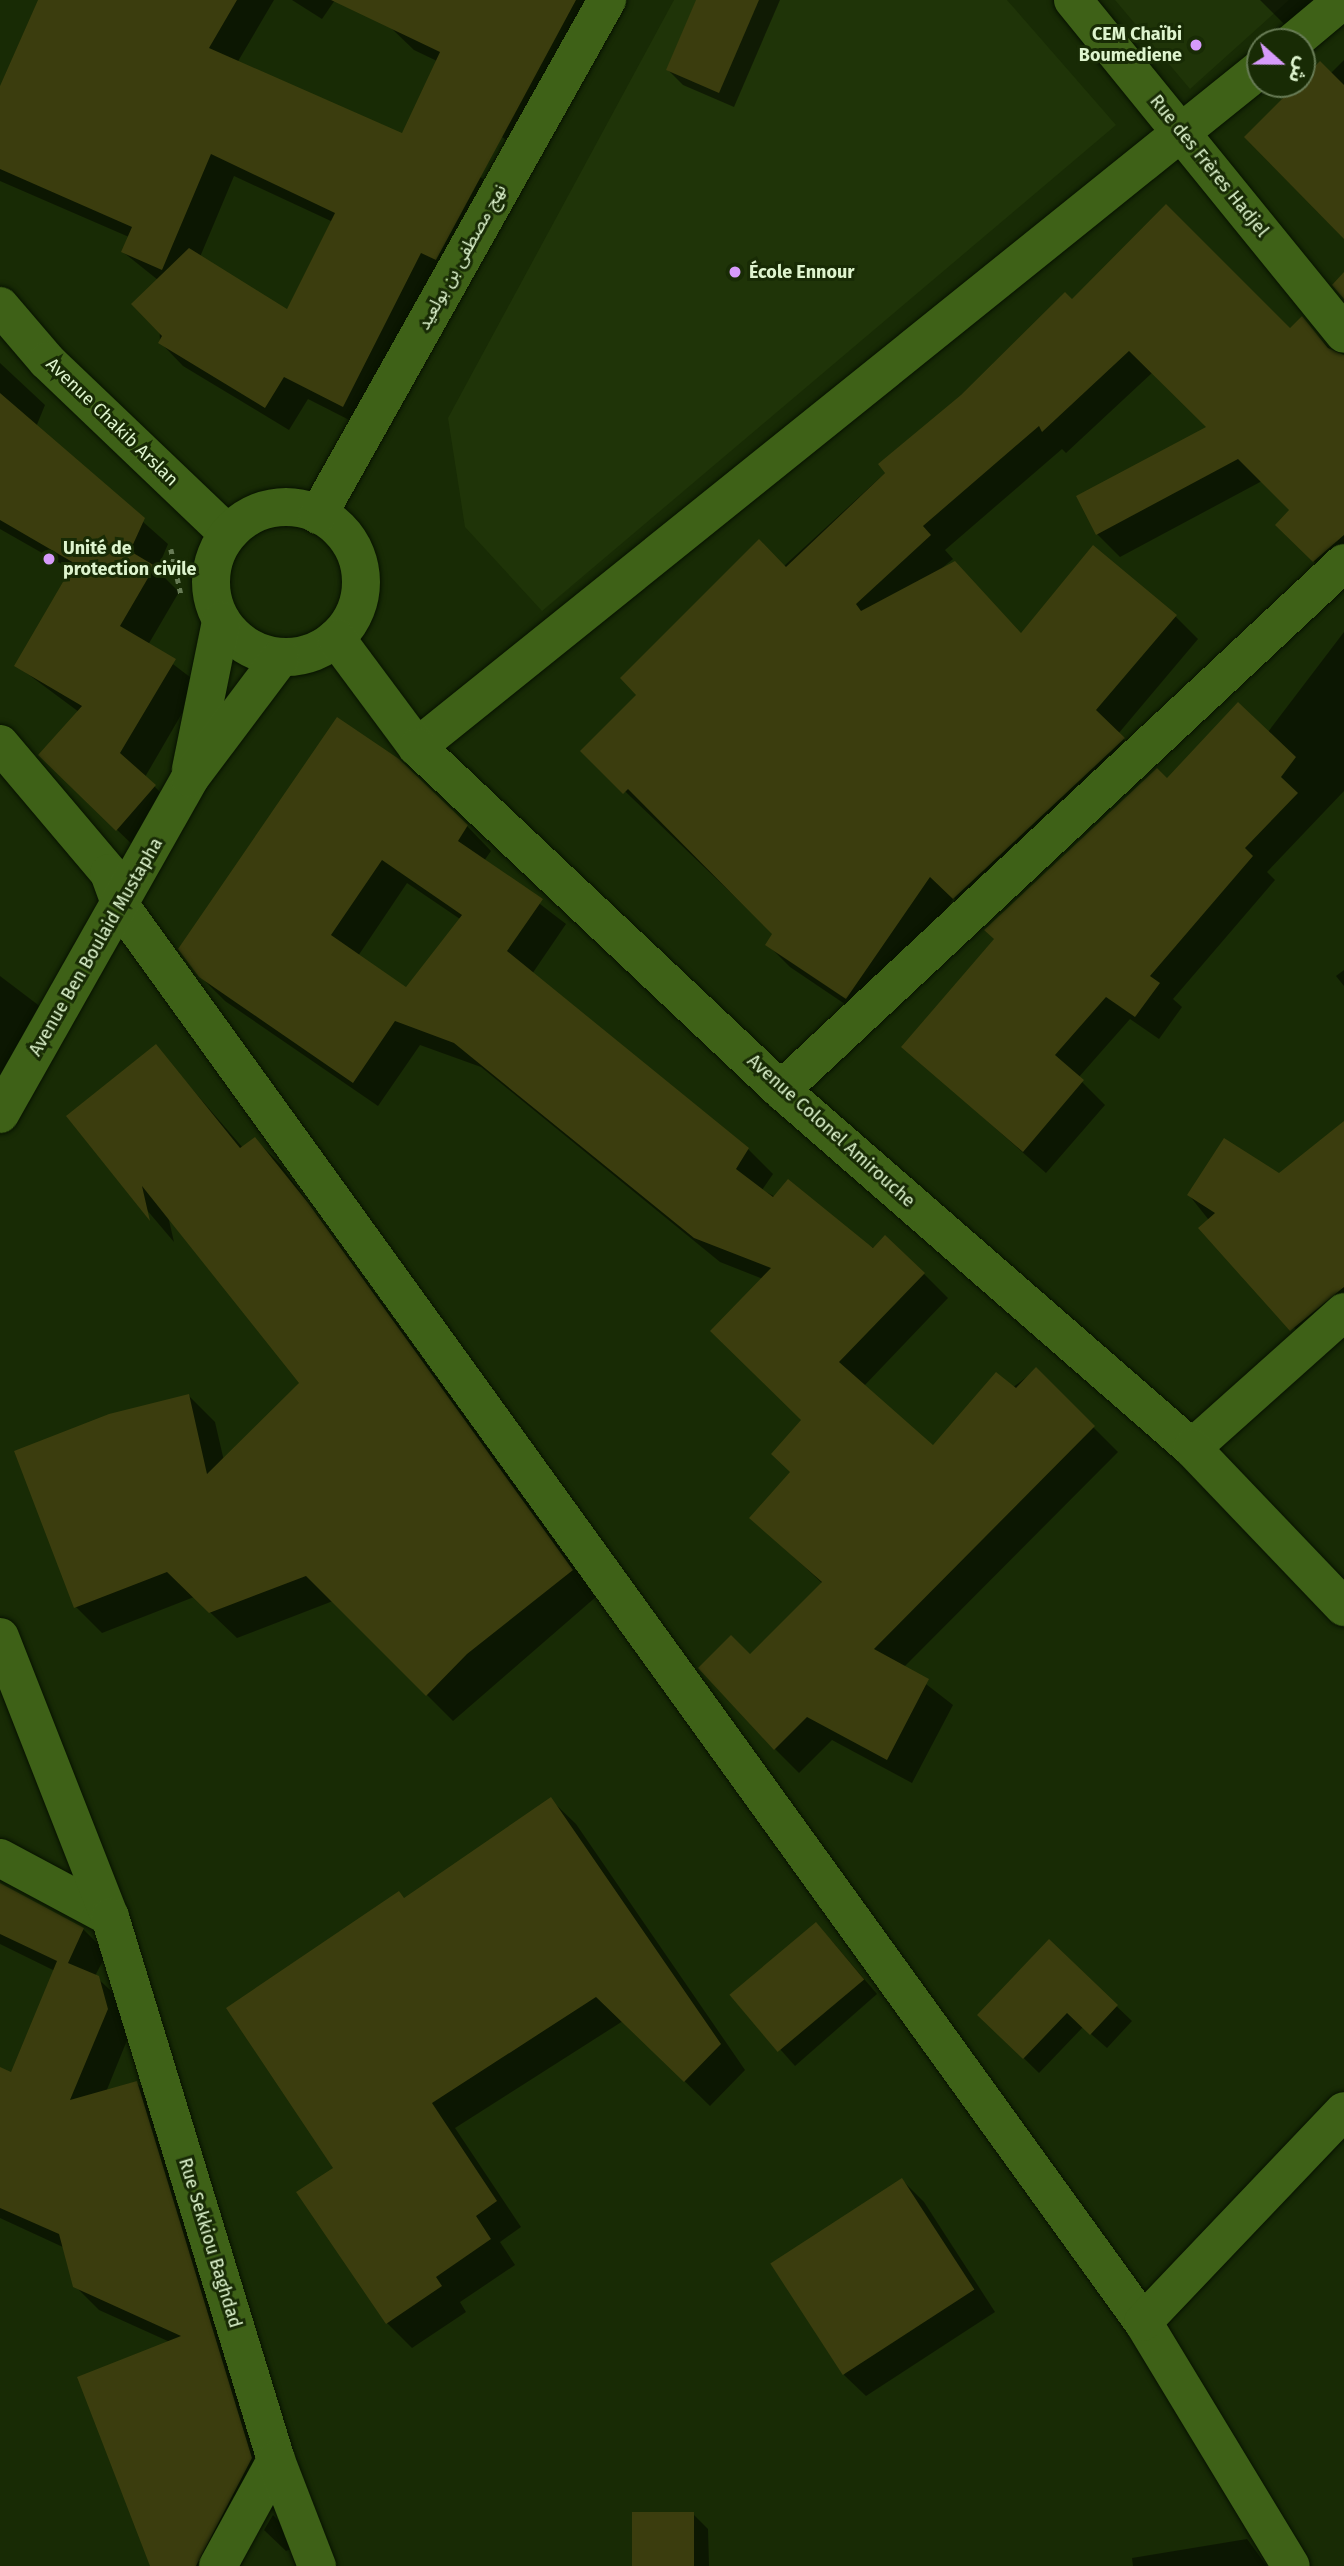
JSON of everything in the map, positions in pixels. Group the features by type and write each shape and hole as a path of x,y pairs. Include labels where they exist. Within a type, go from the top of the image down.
{"street":[{"name":"نهج مصطفى بن بولعيد","path":"318,514 607,0"},
{"name":"Rue des Frères Hadjel","path":"1073,0 1184,133 1344,334"},
{"path":"1310,28 1343,0"},
{"path":"417,747 1246,81"},
{"name":"Avenue Chakib Arslan","path":"0,306 47,361 228,534"},
{"path":"190,778 221,621 211,582 228,534 253,515 278,507 318,514 340,529 360,567 361,592 336,638 307,655 280,658 239,641 221,621"},
{"path":"782,1090 1344,563"},
{"name":"Avenue Colonel Amirouche","path":"336,638 417,747 782,1090 1192,1448 1344,1607"},
{"path":"190,778 280,658"},
{"path":"0,744 109,873 122,908 1143,2322 1290,2566"},
{"name":"Avenue Ben Boulaid Mustapha","path":"0,1114 122,908 190,778"},
{"path":"1192,1448 1344,1312"},
{"name":"Rue Sekkiou Baghdad","path":"0,1637 110,1917 276,2460 317,2566"},
{"path":"0,1858 110,1917"},
{"path":"1143,2322 1344,2111"},
{"path":"218,2566 276,2460"}],"shaded area":[{"name":"École Ennour","path":"674,0 1007,0 1116,125 542,611 465,527 448,418"},
{"name":"CEM Chaïbi Boumediene","path":"1115,0 1289,0 1258,28 1246,28 1246,39 1190,89"}],"building":[{"path":"38,0 237,0 209,48 402,133 440,52 331,0 576,0 436,260 421,253 343,407 284,377 265,408 158,343 162,336 131,304 189,248 287,309 335,213 211,154 162,270 121,252 132,227 0,169 0,86"},
{"path":"696,0 759,0 719,93 666,70"},
{"path":"1320,61 1344,85 1344,239 1244,137 1283,98 1316,98 1316,65"},
{"path":"1166,204 1290,328 1302,316 1328,348 1344,355 1344,535 1313,562 1275,525 1289,510 1238,459 1096,535 1076,496 1206,427 1129,351 1042,432 1039,426 923,526 931,535 856,604 861,611 955,561 1021,633 1093,545 1177,615 1096,710 1125,738 953,899 930,877 846,999 765,945 772,934 628,789 623,794 580,751 636,695 620,678 759,539 786,567 885,473 878,464 961,395 1065,292 1072,299"},
{"path":"1344,272 1344,299 1332,285"},
{"path":"0,393 145,518 130,551 155,566 120,626 176,659 120,753 156,785 116,831 38,755 82,706 14,666 74,563 0,520"},
{"path":"1238,702 1296,757 1281,777 1298,793 1245,848 1253,856 1150,976 1160,983 1135,1017 1106,997 1055,1055 1084,1080 1023,1152 901,1047 994,939 984,930 1157,768 1167,778"},
{"path":"337,717 399,759 468,825 458,841 543,899 507,951 749,1148 736,1169 773,1197 788,1179 873,1248 885,1235 925,1273 839,1362 933,1445 996,1372 1016,1388 1036,1367 1095,1426 874,1649 929,1679 887,1760 807,1717 774,1750 698,1668 731,1635 750,1654 822,1582 749,1518 790,1472 771,1454 801,1420 710,1331 771,1268 694,1238 454,1043 395,1021 353,1083 199,977 178,949","holes":["382,860 462,915 406,987 331,935"]},
{"path":"156,1044 240,1148 255,1137 309,1204 573,1570 467,1654 426,1696 306,1576 209,1613 167,1572 74,1608 14,1451 109,1414 189,1394 207,1474 299,1383 142,1186 150,1221 66,1116"},
{"path":"1344,1121 1344,1287 1290,1331 1198,1228 1215,1213 1187,1195 1224,1138 1279,1173"},
{"path":"551,1797 721,2044 684,2082 596,1997 432,2103 497,2201 476,2216 491,2239 436,2277 442,2286 386,2324 296,2192 333,2168 226,2008 399,1891 404,1898"},
{"path":"0,1883 84,1928 68,1963 99,1976 108,2009 70,2100 137,2081 252,2458 196,2566 150,2566 77,2377 181,2336 73,2287 59,2234 0,2208 0,2067 11,2072 57,1961 0,1934"},
{"path":"816,1922 864,1979 778,2052 729,1995"},
{"path":"1049,1939 1118,2005 1090,2035 1067,2013 1023,2059 977,2015"},
{"path":"902,2178 974,2290 843,2375 770,2264"},
{"path":"632,2512 694,2512 694,2566 632,2566"}],"place":[{"name":"CEM Chaïbi Boumediene","path":"1196,45"},
{"name":"École Ennour","path":"735,272"},
{"name":"Unité de protection civile","path":"49,559"}]}
